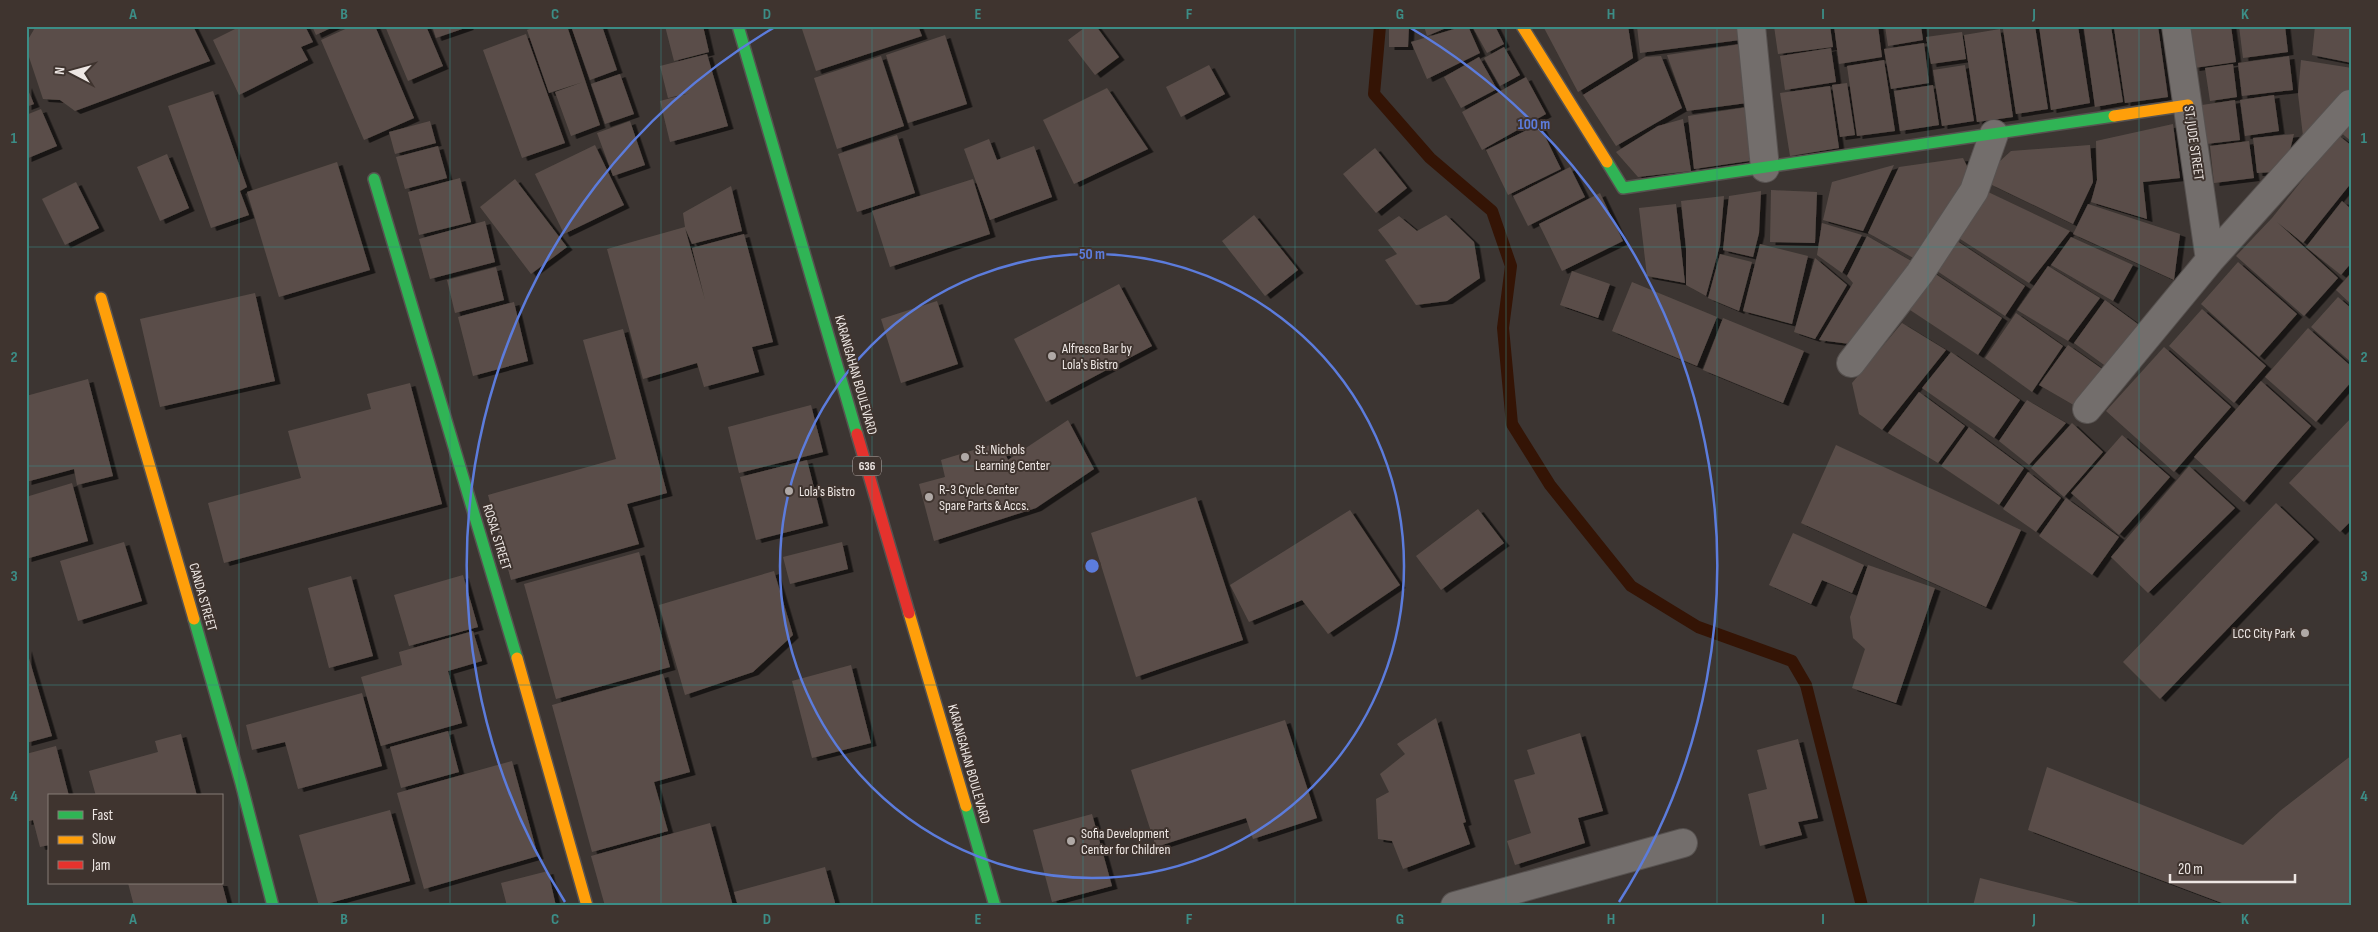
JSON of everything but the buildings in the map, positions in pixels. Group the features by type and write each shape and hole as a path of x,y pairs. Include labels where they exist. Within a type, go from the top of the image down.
{"street":[{"name":"KARANGAHAN BOULEVARD","path":"738,26 995,906"},
{"path":"1522,26 1623,188 2188,105"},
{"path":"1751,26 1765,168"},
{"name":"ST. JUDE STREET","path":"2176,26 2210,260"},
{"path":"2087,409 2210,260 2350,104"},
{"path":"1851,363 1920,273 1974,191 1994,134"},
{"name":"ROSAL STREET","path":"374,179 520,668 586,906"},
{"name":"CANDA STREET","path":"101,298 241,782 273,906"},
{"path":"1455,906 1683,843"}],"waterway":[{"path":"1380,26 1374,94 1430,158 1492,211 1511,266 1503,328 1512,424 1550,485 1631,586 1698,627 1792,661 1806,685 1862,906"}],"traffic: fast":[{"path":"738,26 857,434"},
{"path":"1607,162 1623,188 2114,116"},
{"path":"374,179 517,658"},
{"path":"194,619 241,783 273,906"},
{"path":"966,806 995,906"}],"traffic: slow":[{"path":"1522,26 1607,162"},
{"path":"2114,116 2188,105"},
{"path":"101,298 194,619"},
{"path":"909,613 966,806"},
{"path":"517,658 587,906"}],"traffic: jam":[{"path":"857,434 909,613"}],"place":[{"name":"Alfresco Bar by Lola's Bistro","path":"1052,356"},
{"name":"St. Nichols Learning Center","path":"965,457"},
{"name":"Lola's Bistro","path":"789,491"},
{"name":"R-3 Cycle Center Spare Parts & Accs.","path":"929,497"},
{"name":"LCC City Park","path":"2305,633"},
{"name":"Sofia Development Center for Children","path":"1071,841"}]}
